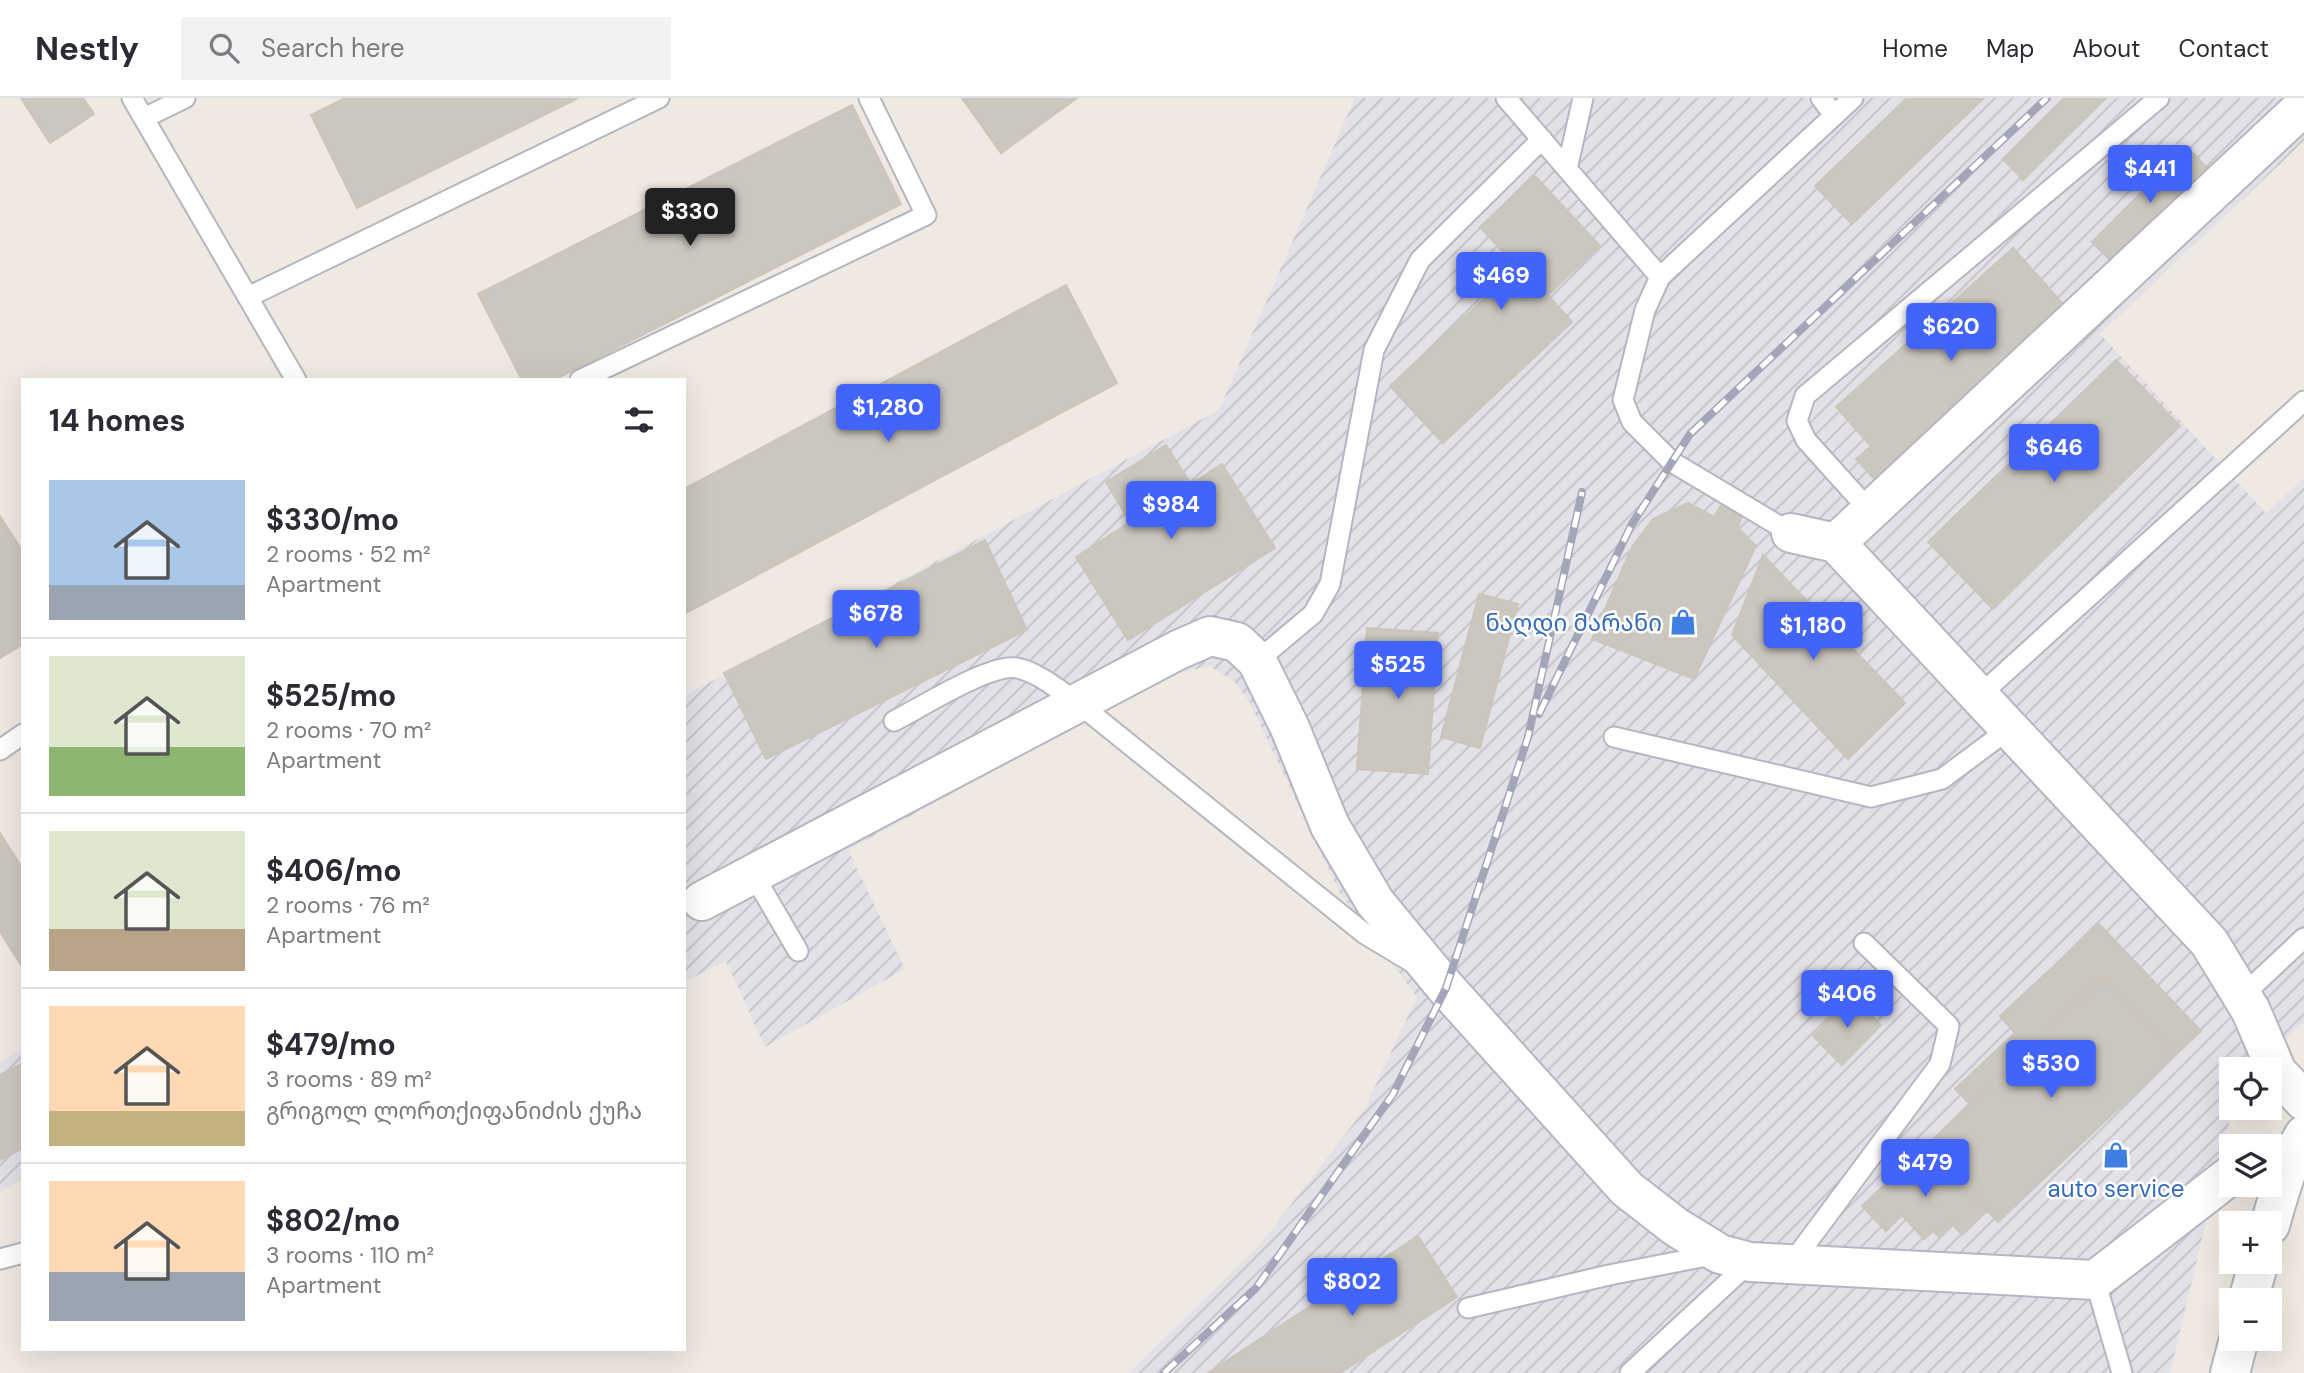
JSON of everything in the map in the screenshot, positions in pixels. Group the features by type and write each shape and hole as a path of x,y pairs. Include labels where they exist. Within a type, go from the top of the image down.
{"street":[{"path":"1836,543 2304,106"},
{"path":"1791,533 1836,543 2209,942 2251,1011 2277,1072 2304,1101"},
{"path":"693,905 1178,650 1210,636 1237,642 1257,661 1290,729 1331,826 1375,902 1438,978 1627,1189 1676,1227 1735,1258 1791,1264 2095,1280 2219,1184"},
{"path":"2282,1173 2304,1135"},
{"path":"2230,1373 2236,1351"}],"lane":[{"path":"132,98 295,378"},
{"path":"144,118 185,98"},
{"path":"248,297 659,98"},
{"path":"584,378 926,215 869,98"},
{"path":"1506,98 1660,277"},
{"path":"1567,169 1583,98"},
{"path":"1821,98 1834,115"},
{"path":"1791,533 1672,462 1632,422 1623,400 1646,310 1660,277 1853,98"},
{"path":"1870,512 1806,440 1797,421 1805,396 2159,98"},
{"path":"1257,661 1313,614 1330,584 1374,350 1420,260 1542,139"},
{"path":"1979,696 2304,401"},
{"path":"894,722 991,670 1016,668 1037,677 1078,703 1365,934 1438,978"},
{"path":"1614,737 1871,797 1941,779 2010,729"},
{"path":"0,750 21,735"},
{"path":"753,874 798,951"},
{"path":"2242,996 2304,938"},
{"path":"1791,1264 1940,1064 1949,1026 1864,943"},
{"path":"0,1259 21,1253"},
{"path":"1468,1308 1609,1275 1735,1258"},
{"path":"1630,1373 1735,1258"},
{"path":"2095,1280 2122,1373"}],"shaded area":[{"path":"1355,98 2304,98 2304,141 2100,334 2266,513 2304,478 2304,1022 2266,1057 2219,1057 2219,1120 2230,1120 2227,1134 2219,1134 2219,1167 2170,1373 1129,1373 1259,1246 1364,1110 1417,997 1340,893 1249,701 1234,681 1209,666 1167,676 848,850 905,969 765,1047 726,961 686,981 686,695 1219,410"},
{"path":"21,1051 21,1179 0,1192 0,1062"}],"building":[{"path":"21,98 83,98 94,114 50,143"},
{"path":"345,98 578,98 357,208 311,115"},
{"path":"962,98 1077,98 1001,153"},
{"path":"1907,98 1984,98 1852,224 1815,186"},
{"path":"2064,98 2106,98 2023,180 2003,159"},
{"path":"852,105 901,204 558,378 521,378 478,294"},
{"path":"2187,147 2208,169 2113,263 2092,242"},
{"path":"1535,176 1600,246 1548,295 1572,322 1443,443 1390,386 1487,296 1473,281 1503,252 1480,227"},
{"path":"2013,248 2071,313 1880,485 1856,459 1871,446 1836,407"},
{"path":"1066,285 1117,383 686,613 686,488"},
{"path":"2116,360 2180,426 1993,609 1928,542"},
{"path":"1166,445 1191,484 1222,464 1275,548 1128,640 1076,557 1130,522 1106,482"},
{"path":"1688,503 1714,517 1721,505 1742,515 1738,528 1756,546 1694,679 1592,639 1632,547 1653,519"},
{"path":"0,516 21,549 21,645 0,658"},
{"path":"985,540 1027,630 766,759 724,673"},
{"path":"1763,555 1905,703 1848,759 1732,635"},
{"path":"1479,594 1518,604 1480,748 1441,737"},
{"path":"1367,628 1438,633 1428,774 1357,769"},
{"path":"0,833 21,866 21,965 0,932"},
{"path":"2099,924 2201,1031 2175,1055 2103,978 1970,1104 1955,1089 2015,1033 2000,1016"},
{"path":"2103,978 2175,1055 1998,1222 1926,1146"},
{"path":"1852,996 1881,1025 1842,1065 1813,1036"},
{"path":"21,1064 21,1149 0,1160 0,1075"},
{"path":"1926,1146 1987,1211 1962,1235 1952,1224 1939,1237 1933,1231 1924,1239 1902,1215 1886,1231 1862,1206"},
{"path":"1418,1236 1457,1297 1340,1373 1208,1373"}],"railway":[{"path":"1539,714 1632,524 1690,434 2047,98"},
{"path":"1164,1373 1256,1288 1393,1094 1446,988 1528,737 1582,492"}],"place":[{"name":"ნაღდი მარანი","path":"1683,622"},
{"name":"auto service","path":"2116,1155"}]}
